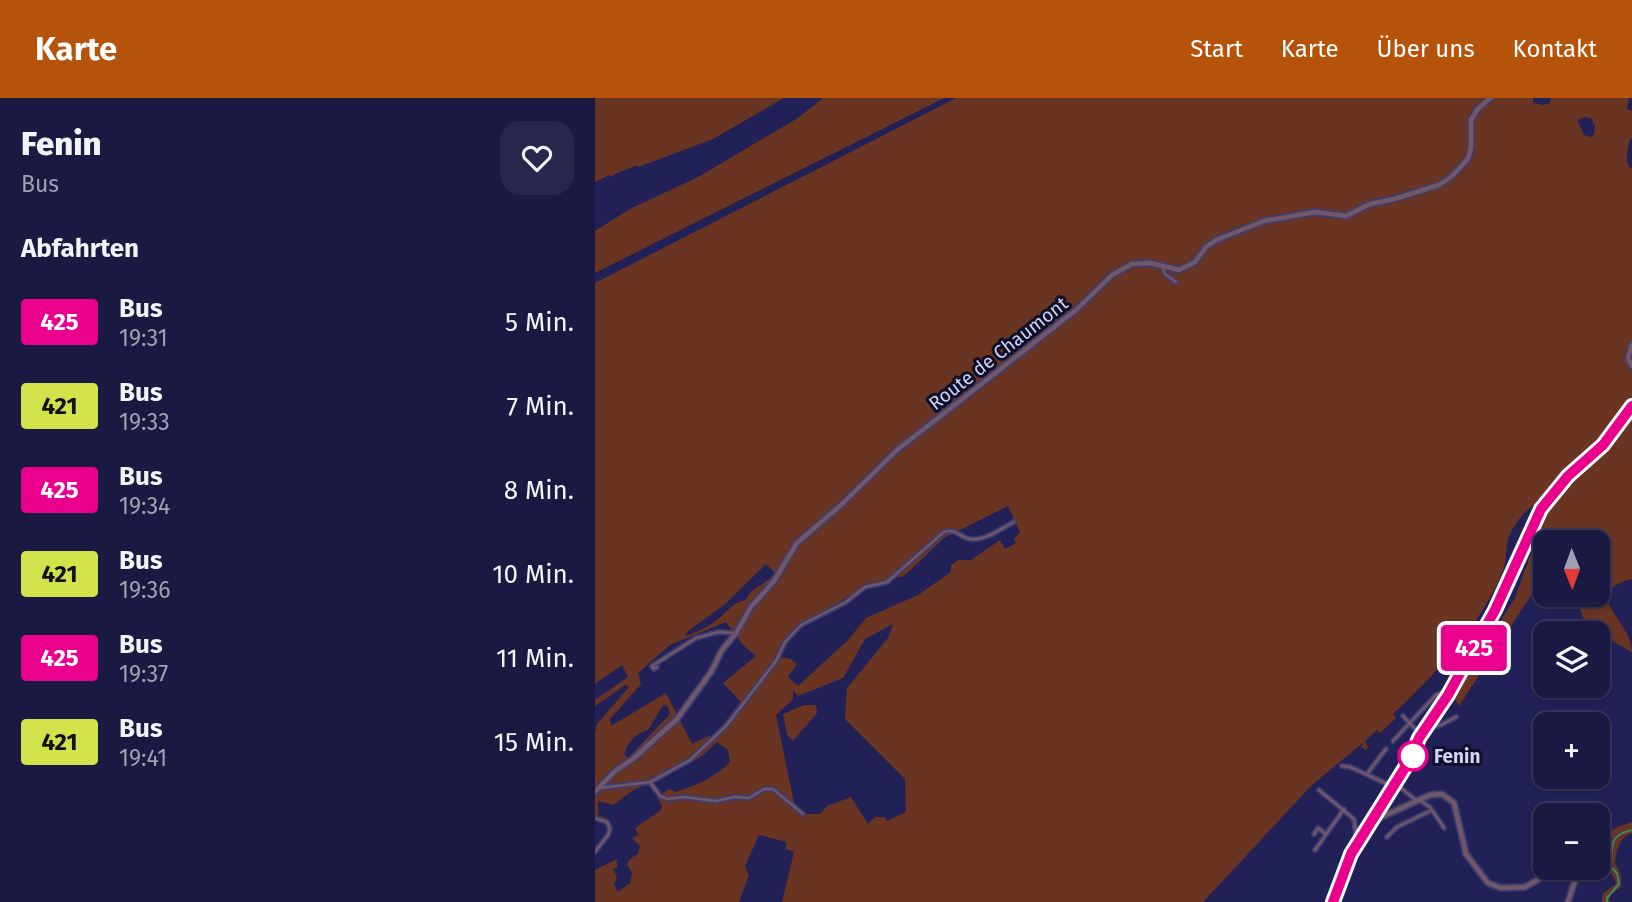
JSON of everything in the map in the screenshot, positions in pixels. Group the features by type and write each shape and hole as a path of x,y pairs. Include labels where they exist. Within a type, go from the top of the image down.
{"street":[{"name":"Route de Chaumont","path":"595,792 615,771 633,760 677,719 797,543 897,450 1076,310 1112,275 1132,264 1182,269 1195,262 1206,247 1216,240 1264,221 1318,212 1346,216 1370,204 1414,194 1443,183 1468,159 1471,148 1471,121 1477,110 1490,98"},
{"path":"1162,266 1165,274 1176,282"},
{"path":"1632,345 1628,358 1632,366"},
{"path":"1381,814 1427,727 1495,610 1546,502 1568,476 1603,445 1632,406"},
{"path":"600,788 650,782 681,766 714,739 766,675 785,642 801,625 846,602 865,587 887,582 944,532 954,531 968,539 977,539 1014,522"},
{"path":"657,667 652,666 696,638 718,632 736,633"},
{"path":"1393,741 1436,695 1443,693 1446,698"},
{"path":"1403,716 1419,733"},
{"path":"1416,747 1419,733 1427,727 1441,725 1456,717"},
{"path":"1367,774 1386,749"},
{"path":"1342,766 1395,785 1432,810 1444,828"},
{"path":"650,782 664,799 684,797 716,801 734,797 748,798 764,789 775,790 803,814"},
{"path":"1319,790 1354,819 1356,834 1361,838"},
{"path":"1333,902 1346,865 1374,820 1381,814 1440,793 1453,800 1466,854 1482,877 1493,886 1501,888 1525,887 1538,880"},
{"path":"1315,850 1344,809"},
{"path":"1387,837 1397,827 1432,810"},
{"path":"595,818 605,821 610,829 595,852"},
{"path":"1314,834 1318,828 1326,834"},
{"path":"1568,902 1575,880"}],"shaded area":[{"path":"595,98 784,98 713,139 595,182"},
{"path":"823,98 944,98 595,273 595,231 630,209 700,176 798,118"},
{"path":"956,98 1533,98 1533,103 1543,105 1550,103 1551,98 1629,98 1627,109 1632,111 1632,138 1627,155 1632,169 1632,579 1616,585 1610,591 1610,530 1539,530 1544,517 1538,503 1534,505 1513,529 1508,539 1501,576 1480,615 1454,650 1393,714 1396,718 1380,733 1377,730 1365,741 1368,747 1366,750 1361,747 1364,742 1312,785 1203,902 782,902 794,852 786,849 786,842 759,835 745,866 749,875 739,902 595,902 595,870 619,858 616,862 617,868 613,869 617,877 614,885 618,892 630,883 632,873 627,864 638,854 640,846 632,838 638,835 635,828 660,811 662,807 657,796 670,789 676,792 698,784 730,762 728,750 717,742 702,756 651,785 636,789 614,805 598,801 598,815 609,819 606,822 595,820 597,724 629,687 625,685 595,706 595,700 628,677 622,665 595,684 595,283","holes":["1591,118 1595,126 1591,137 1584,135 1577,120","1008,506 1020,532 1014,539 1016,543 1005,549 1000,540 971,560 959,560 951,565 951,572 918,595 866,618 848,640 798,686 788,677 797,664 791,659 780,657 783,642 793,631 865,586 904,576 944,538","766,564 775,573 748,595 746,600 734,605 713,623 685,636 724,605","726,622 743,645 756,656 723,683 741,702 712,738 709,736 692,744 666,693 611,726 610,719 641,684 638,673 670,645","893,624 888,638 847,688 845,719 905,779 906,812 887,821 885,817 875,817 868,824 851,797 827,806 820,814 804,814 795,808 776,715 793,699 793,690 798,696 843,678 865,639","663,705 668,707 670,714 628,758 624,754 628,745 633,738 648,730"]},
{"path":"1533,548 1533,592 1459,706 1453,696 1515,598"},
{"path":"1610,606 1630,640 1632,652 1610,640 1610,621 1584,621 1579,607"},
{"path":"804,705 816,705 817,713 793,741 787,735 783,714"},
{"path":"1632,822 1632,833 1621,841 1615,863 1621,875 1621,887 1609,896 1610,902 1602,902 1603,893 1616,882 1610,872 1610,832"}],"waterway":[{"path":"1607,902 1607,898 1619,884 1617,873 1611,867 1613,842 1619,835 1632,830"}],"bus line":[{"name":"425","path":"1333,902 1351,854 1411,758 1419,738 1448,695 1495,610 1541,509 1568,476 1603,445 1632,406"}],"place":[{"name":"Fenin","path":"1413,756"}]}
